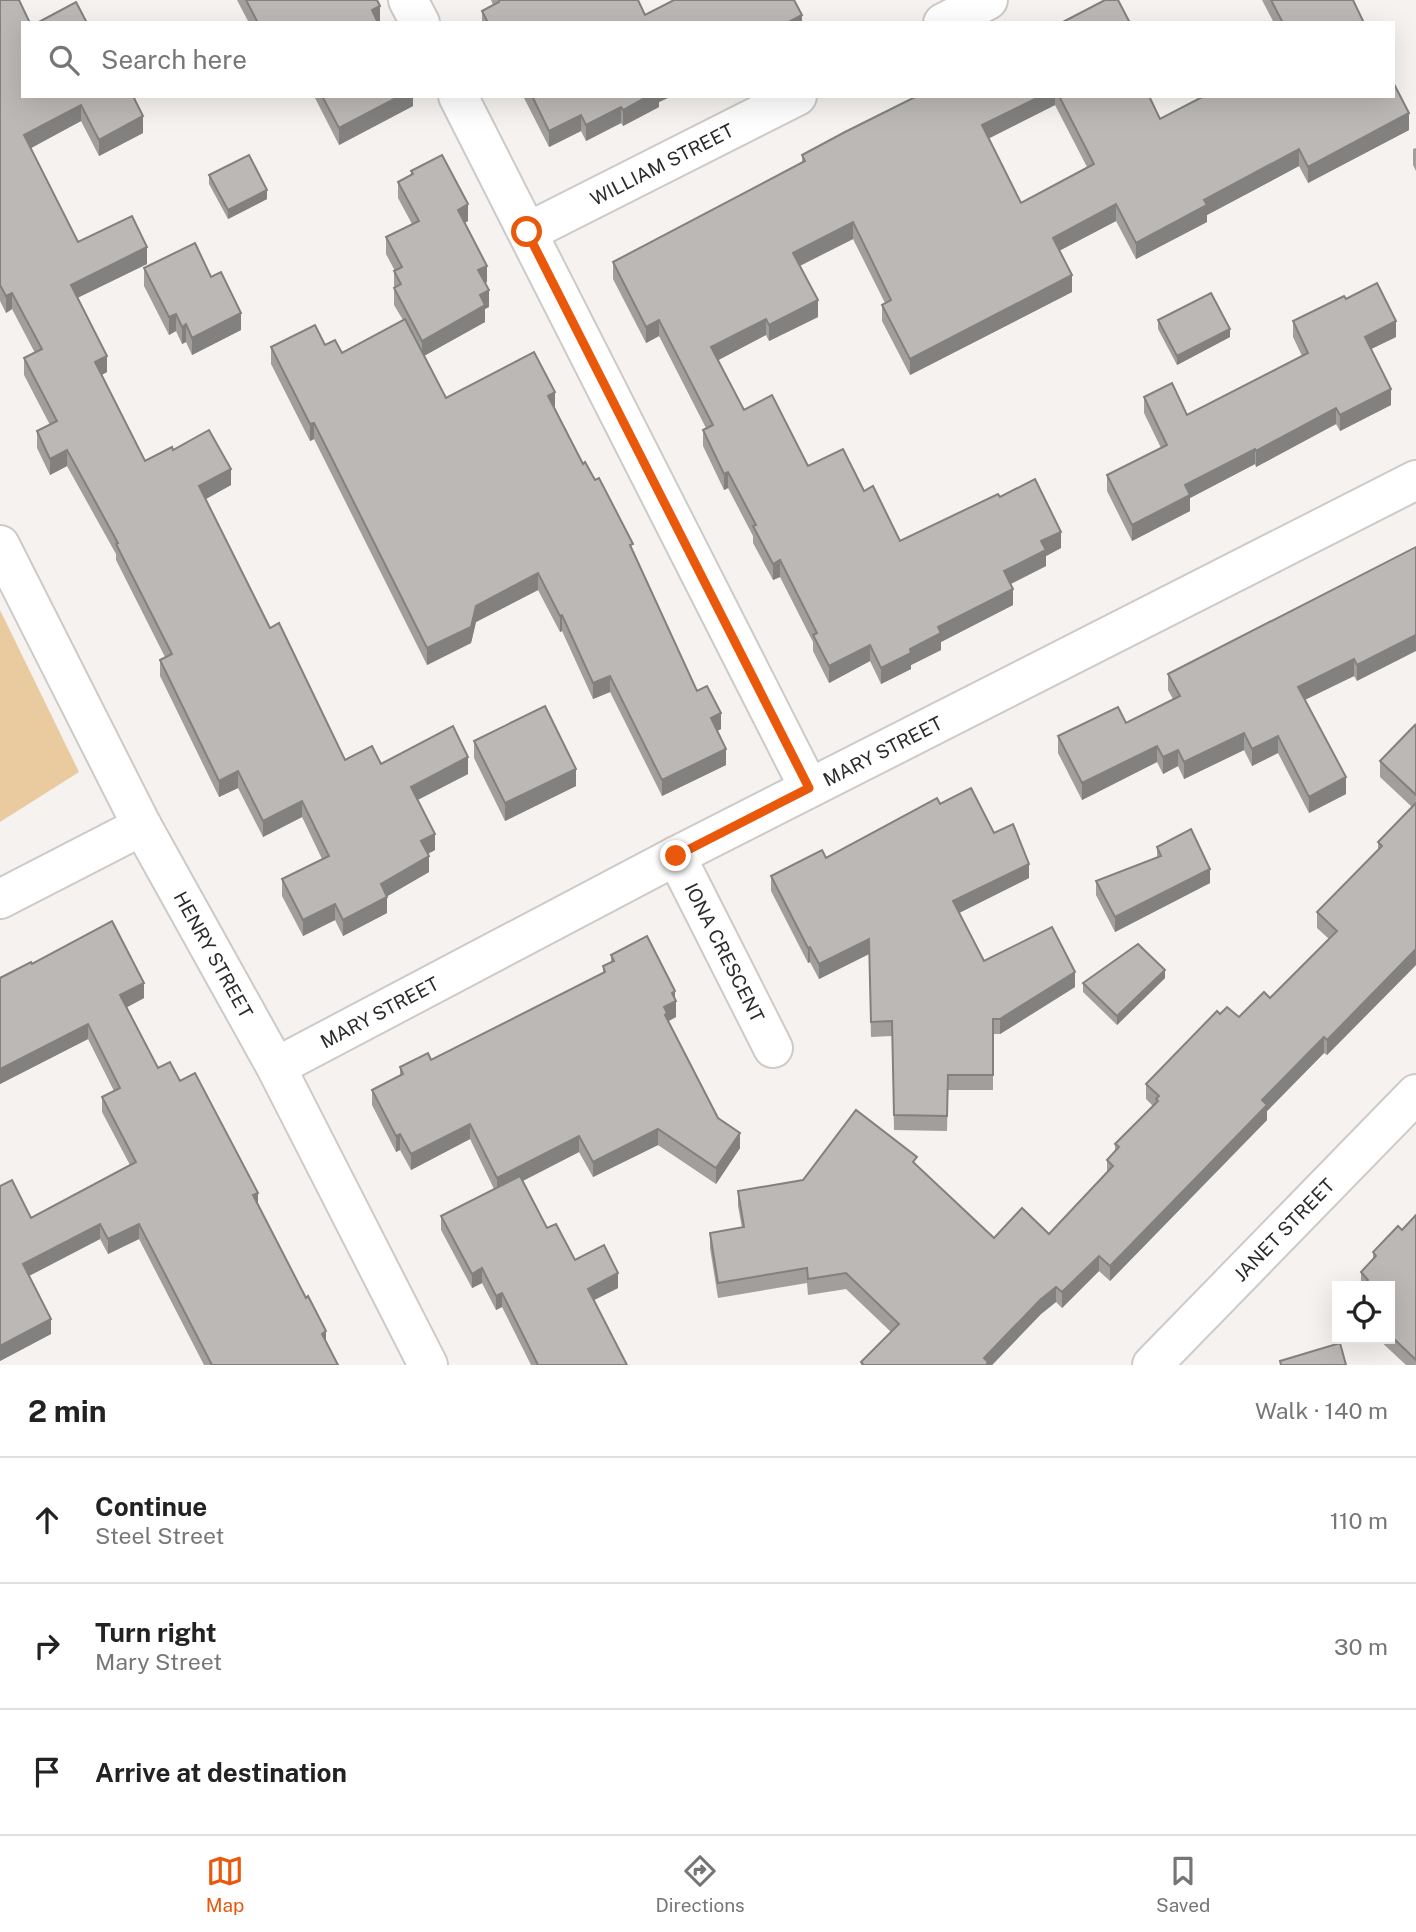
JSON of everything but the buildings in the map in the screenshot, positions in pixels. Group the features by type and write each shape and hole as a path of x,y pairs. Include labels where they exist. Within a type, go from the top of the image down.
{"street":[{"path":"408,0 419,21"},
{"path":"947,21 988,0"},
{"path":"459,98 809,788"},
{"name":"WILLIAM STREET","path":"527,232 793,98"},
{"name":"MARY STREET","path":"276,1066 676,856 1416,480"},
{"name":"HENRY STREET","path":"0,545 142,826 276,1066 428,1365"},
{"path":"0,899 142,826"},
{"name":"IONA CRESCENT","path":"676,856 773,1048"},
{"name":"JANET STREET","path":"1152,1365 1416,1094"}],"shaded area":[{"path":"0,610 79,772 0,822"}],"route":[{"path":"527,232 809,788 676,856"}]}
